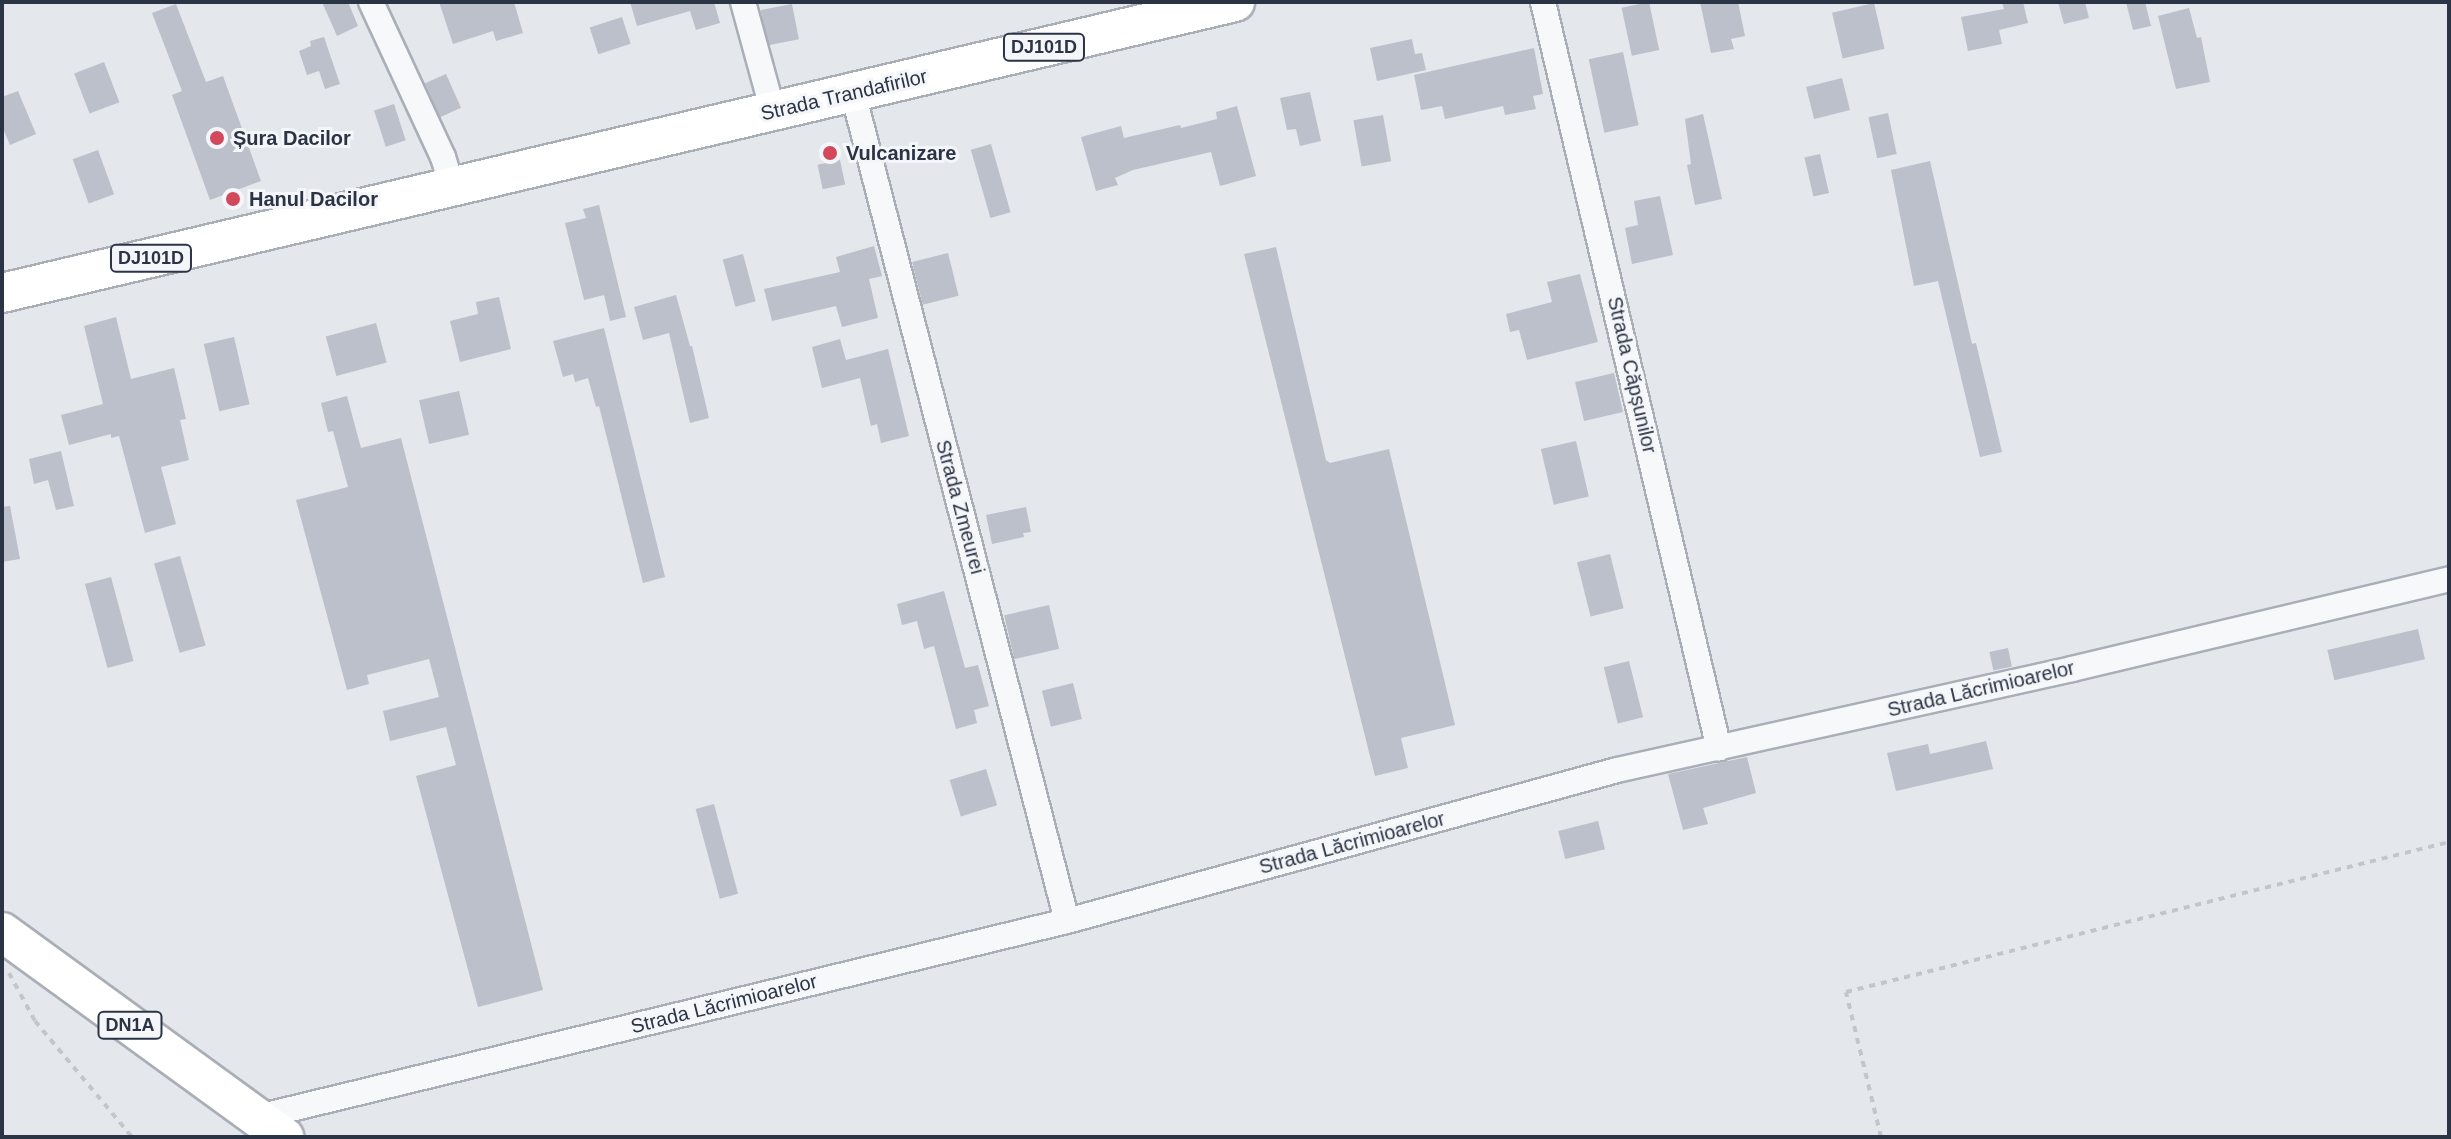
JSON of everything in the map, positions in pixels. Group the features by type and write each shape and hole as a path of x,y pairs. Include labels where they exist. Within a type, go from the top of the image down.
{"main road":[{"name":"Strada Trandafirilor","path":"452,187 1235,2"},
{"name":"DJ101D","path":"2,293 452,187"},
{"name":"DN1A","path":"4,949 271,1127"}],"street":[{"path":"371,2 443,157 452,187"},
{"path":"743,2 773,112"},
{"name":"Strada Căpșunilor","path":"1543,2 1719,749"},
{"name":"Strada Zmeurei","path":"853,93 1067,921"},
{"name":"Strada Lăcrimioarelor","path":"271,1127 1067,921 1617,770 2449,579"}],"path":[{"path":"1881,1137 1846,992 2449,842"},
{"path":"4,949 35,1021 132,1137"}],"building":[{"path":"322,2 348,2 358,26 337,36"},
{"path":"439,2 514,2 523,33 496,41 493,31 453,44"},
{"path":"630,2 714,2 720,23 696,30 690,11 637,26"},
{"path":"1649,2 1659,50 1632,56 1622,8"},
{"path":"1700,2 1738,2 1745,36 1731,39 1734,49 1711,53"},
{"path":"2002,2 2023,2 2028,23 1999,30 2002,44 1968,51 1961,17 2004,9"},
{"path":"2058,2 2085,2 2089,18 2064,24"},
{"path":"2126,2 2145,2 2151,26 2133,30"},
{"path":"1874,3 1885,49 1843,58 1832,13"},
{"name":"Șura Dacilor","path":"176,4 206,82 223,76 261,181 210,200 172,95 182,91 152,13"},
{"path":"792,4 799,39 767,45 761,10"},
{"path":"2189,8 2197,38 2201,37 2210,82 2176,89 2158,16"},
{"path":"622,17 631,44 598,54 590,28"},
{"path":"324,37 340,84 325,89 319,71 307,75 299,51 311,46 310,41"},
{"path":"1412,39 1415,54 1422,53 1426,70 1377,81 1370,48"},
{"path":"1534,48 1543,94 1533,96 1536,109 1505,115 1503,106 1445,119 1442,106 1421,110 1414,75"},
{"path":"1623,52 1639,125 1604,133 1589,59"},
{"path":"104,62 119,102 90,114 74,73"},
{"path":"446,74 461,108 440,117 425,83"},
{"path":"1842,78 1850,110 1814,119 1806,87"},
{"path":"18,91 36,134 10,145 2,126 2,97"},
{"path":"1310,92 1321,141 1300,146 1296,129 1287,130 1280,98"},
{"path":"394,104 406,140 386,147 374,110"},
{"path":"1237,106 1256,176 1220,186 1211,152 1133,170 1115,178 1118,185 1096,191 1081,137 1121,126 1124,138 1180,125 1181,128 1217,119 1216,112"},
{"path":"1888,113 1897,154 1877,158 1868,117"},
{"path":"1703,114 1722,199 1695,205 1687,165 1691,164 1685,119"},
{"path":"1383,115 1391,161 1362,166 1353,120"},
{"path":"991,144 1011,212 990,218 971,150"},
{"path":"98,150 114,194 89,203 73,159"},
{"path":"1820,154 1829,193 1813,197 1804,158"},
{"path":"840,160 845,184 823,189 818,165"},
{"path":"1930,161 1972,344 1976,343 2002,452 1980,457 1938,281 1914,286 1891,170"},
{"path":"1660,196 1673,255 1632,264 1625,228 1638,225 1634,201"},
{"path":"599,205 626,317 610,321 604,295 584,300 565,223 586,218 583,209"},
{"path":"874,246 882,276 869,279 878,318 842,327 836,306 772,321 764,289 840,272 836,257"},
{"path":"1276,247 1326,460 1330,463 1389,449 1455,725 1401,738 1408,768 1375,776 1244,254"},
{"path":"948,253 959,296 923,305 912,262"},
{"path":"743,254 756,301 735,307 723,259"},
{"path":"1580,274 1598,342 1527,360 1519,330 1510,332 1506,314 1552,302 1547,282"},
{"path":"676,295 709,418 690,423 669,333 643,340 634,307"},
{"path":"499,297 511,349 460,362 450,321 478,314 476,302"},
{"path":"116,317 131,379 174,368 186,419 180,420 189,460 161,467 176,524 145,533 119,436 111,438 111,434 69,445 61,415 103,404 84,326"},
{"path":"376,323 387,363 336,376 326,336"},
{"path":"604,328 665,577 643,583 599,406 596,407 588,378 575,382 573,374 563,377 553,341"},
{"path":"234,337 250,404 219,411 204,344"},
{"path":"840,339 846,360 888,349 909,436 881,443 877,424 871,426 860,378 822,388 812,347"},
{"path":"1614,373 1623,412 1584,421 1575,382"},
{"path":"459,391 469,435 429,444 419,400"},
{"path":"347,396 361,448 401,438 543,990 478,1007 416,776 456,765 446,727 390,741 383,711 439,697 429,659 367,675 369,684 347,690 296,500 348,487 333,431 328,432 321,403"},
{"path":"1576,441 1589,497 1554,505 1541,449"},
{"path":"61,451 74,506 56,510 48,480 34,484 29,459"},
{"path":"10,506 20,559 2,562 2,507"},
{"path":"1026,507 1031,532 1023,533 1024,537 992,544 986,515"},
{"path":"1610,554 1624,608 1591,617 1577,562"},
{"path":"180,556 206,645 180,653 154,563"},
{"path":"111,577 134,661 107,668 85,584"},
{"path":"944,591 965,668 978,665 989,706 974,710 977,723 956,729 934,646 924,649 917,621 902,625 897,604"},
{"path":"1049,605 1059,649 1014,659 1004,615"},
{"path":"2418,629 2425,659 2334,680 2327,650"},
{"path":"2008,648 2012,667 1993,671 1989,652"},
{"path":"1629,661 1643,717 1618,724 1604,667"},
{"path":"1073,683 1082,719 1051,727 1042,691"},
{"path":"1986,741 1993,769 1896,791 1887,753 1928,744 1930,754"},
{"path":"1747,757 1756,793 1703,808 1708,824 1683,830 1668,774"},
{"path":"986,769 997,805 961,816 950,780"},
{"path":"714,804 738,894 720,899 696,809"},
{"path":"1598,821 1605,849 1565,859 1558,831"}],"place":[{"name":"Șura Dacilor","path":"217,138"},
{"name":"Vulcanizare","path":"830,153"},
{"name":"Hanul Dacilor","path":"233,199"}]}
